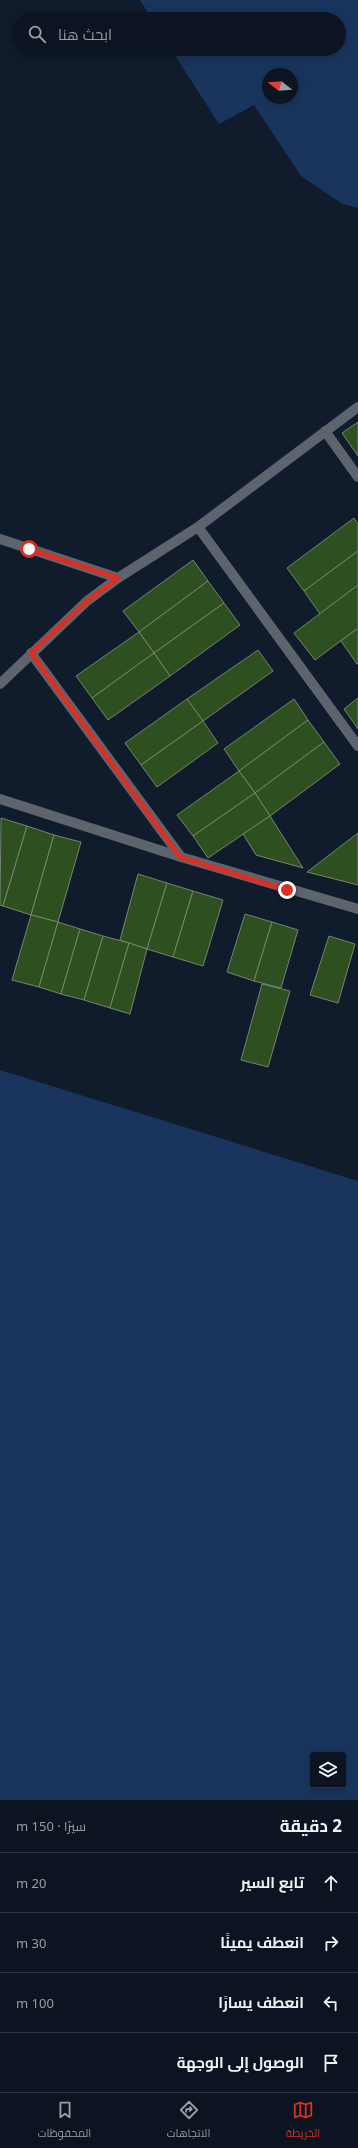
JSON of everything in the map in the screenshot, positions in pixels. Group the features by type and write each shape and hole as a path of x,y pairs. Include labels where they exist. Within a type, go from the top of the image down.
{"street":[{"path":"0,684 87,601 118,578 198,527 358,407"},
{"path":"325,431 358,477"},
{"path":"198,527 358,746"},
{"path":"0,539 118,578"},
{"path":"31,653 180,857"},
{"path":"0,799 180,857 358,910"}],"shaded area":[{"path":"140,0 358,0 358,208 341,203 301,176 254,105 219,124 175,56 346,56 346,12 148,12"},
{"path":"0,1070 358,1181 358,1800 0,1800"}],"building":[{"path":"358,422 358,456 342,433"},
{"path":"354,518 358,524 358,551 304,591 287,568"},
{"path":"358,551 358,585 320,614 304,591"},
{"path":"193,560 208,581 139,632 123,611"},
{"path":"208,581 224,603 154,653 139,632"},
{"path":"358,585 358,628 315,660 294,633"},
{"path":"224,603 240,625 170,676 154,653"},
{"path":"358,628 358,664 357,664 341,641"},
{"path":"139,632 154,653 92,698 76,676"},
{"path":"258,650 273,671 203,721 187,699"},
{"path":"154,653 170,676 108,720 92,698"},
{"path":"358,698 358,729 344,709"},
{"path":"187,699 203,721 141,765 125,743"},
{"path":"294,699 308,720 239,771 224,749"},
{"path":"308,720 324,742 255,793 239,771"},
{"path":"203,721 218,743 157,787 141,765"},
{"path":"324,742 340,764 270,816 255,793"},
{"path":"239,771 255,793 193,836 177,815"},
{"path":"255,793 270,816 208,858 193,836"},
{"path":"270,816 303,868 256,855 243,834"},
{"path":"1,818 27,826 3,906 0,905"},
{"path":"27,826 54,835 31,915 3,906"},
{"path":"358,833 358,885 307,872"},
{"path":"54,835 81,842 58,922 31,915"},
{"path":"138,874 167,883 147,949 120,940"},
{"path":"167,883 193,891 173,957 147,949"},
{"path":"193,891 223,900 203,966 173,957"},
{"path":"245,914 272,922 254,981 227,972"},
{"path":"31,915 58,922 39,987 12,980"},
{"path":"58,922 80,929 61,994 39,987"},
{"path":"272,922 298,930 281,988 254,981"},
{"path":"80,929 103,936 84,1000 61,994"},
{"path":"103,936 129,943 110,1008 84,1000"},
{"path":"329,936 355,944 338,1003 310,995"},
{"path":"129,943 147,949 130,1014 110,1008"},
{"path":"262,984 290,991 268,1067 241,1060"}],"route":[{"path":"29,549 118,578 87,601 31,653 180,857 287,890"}]}
